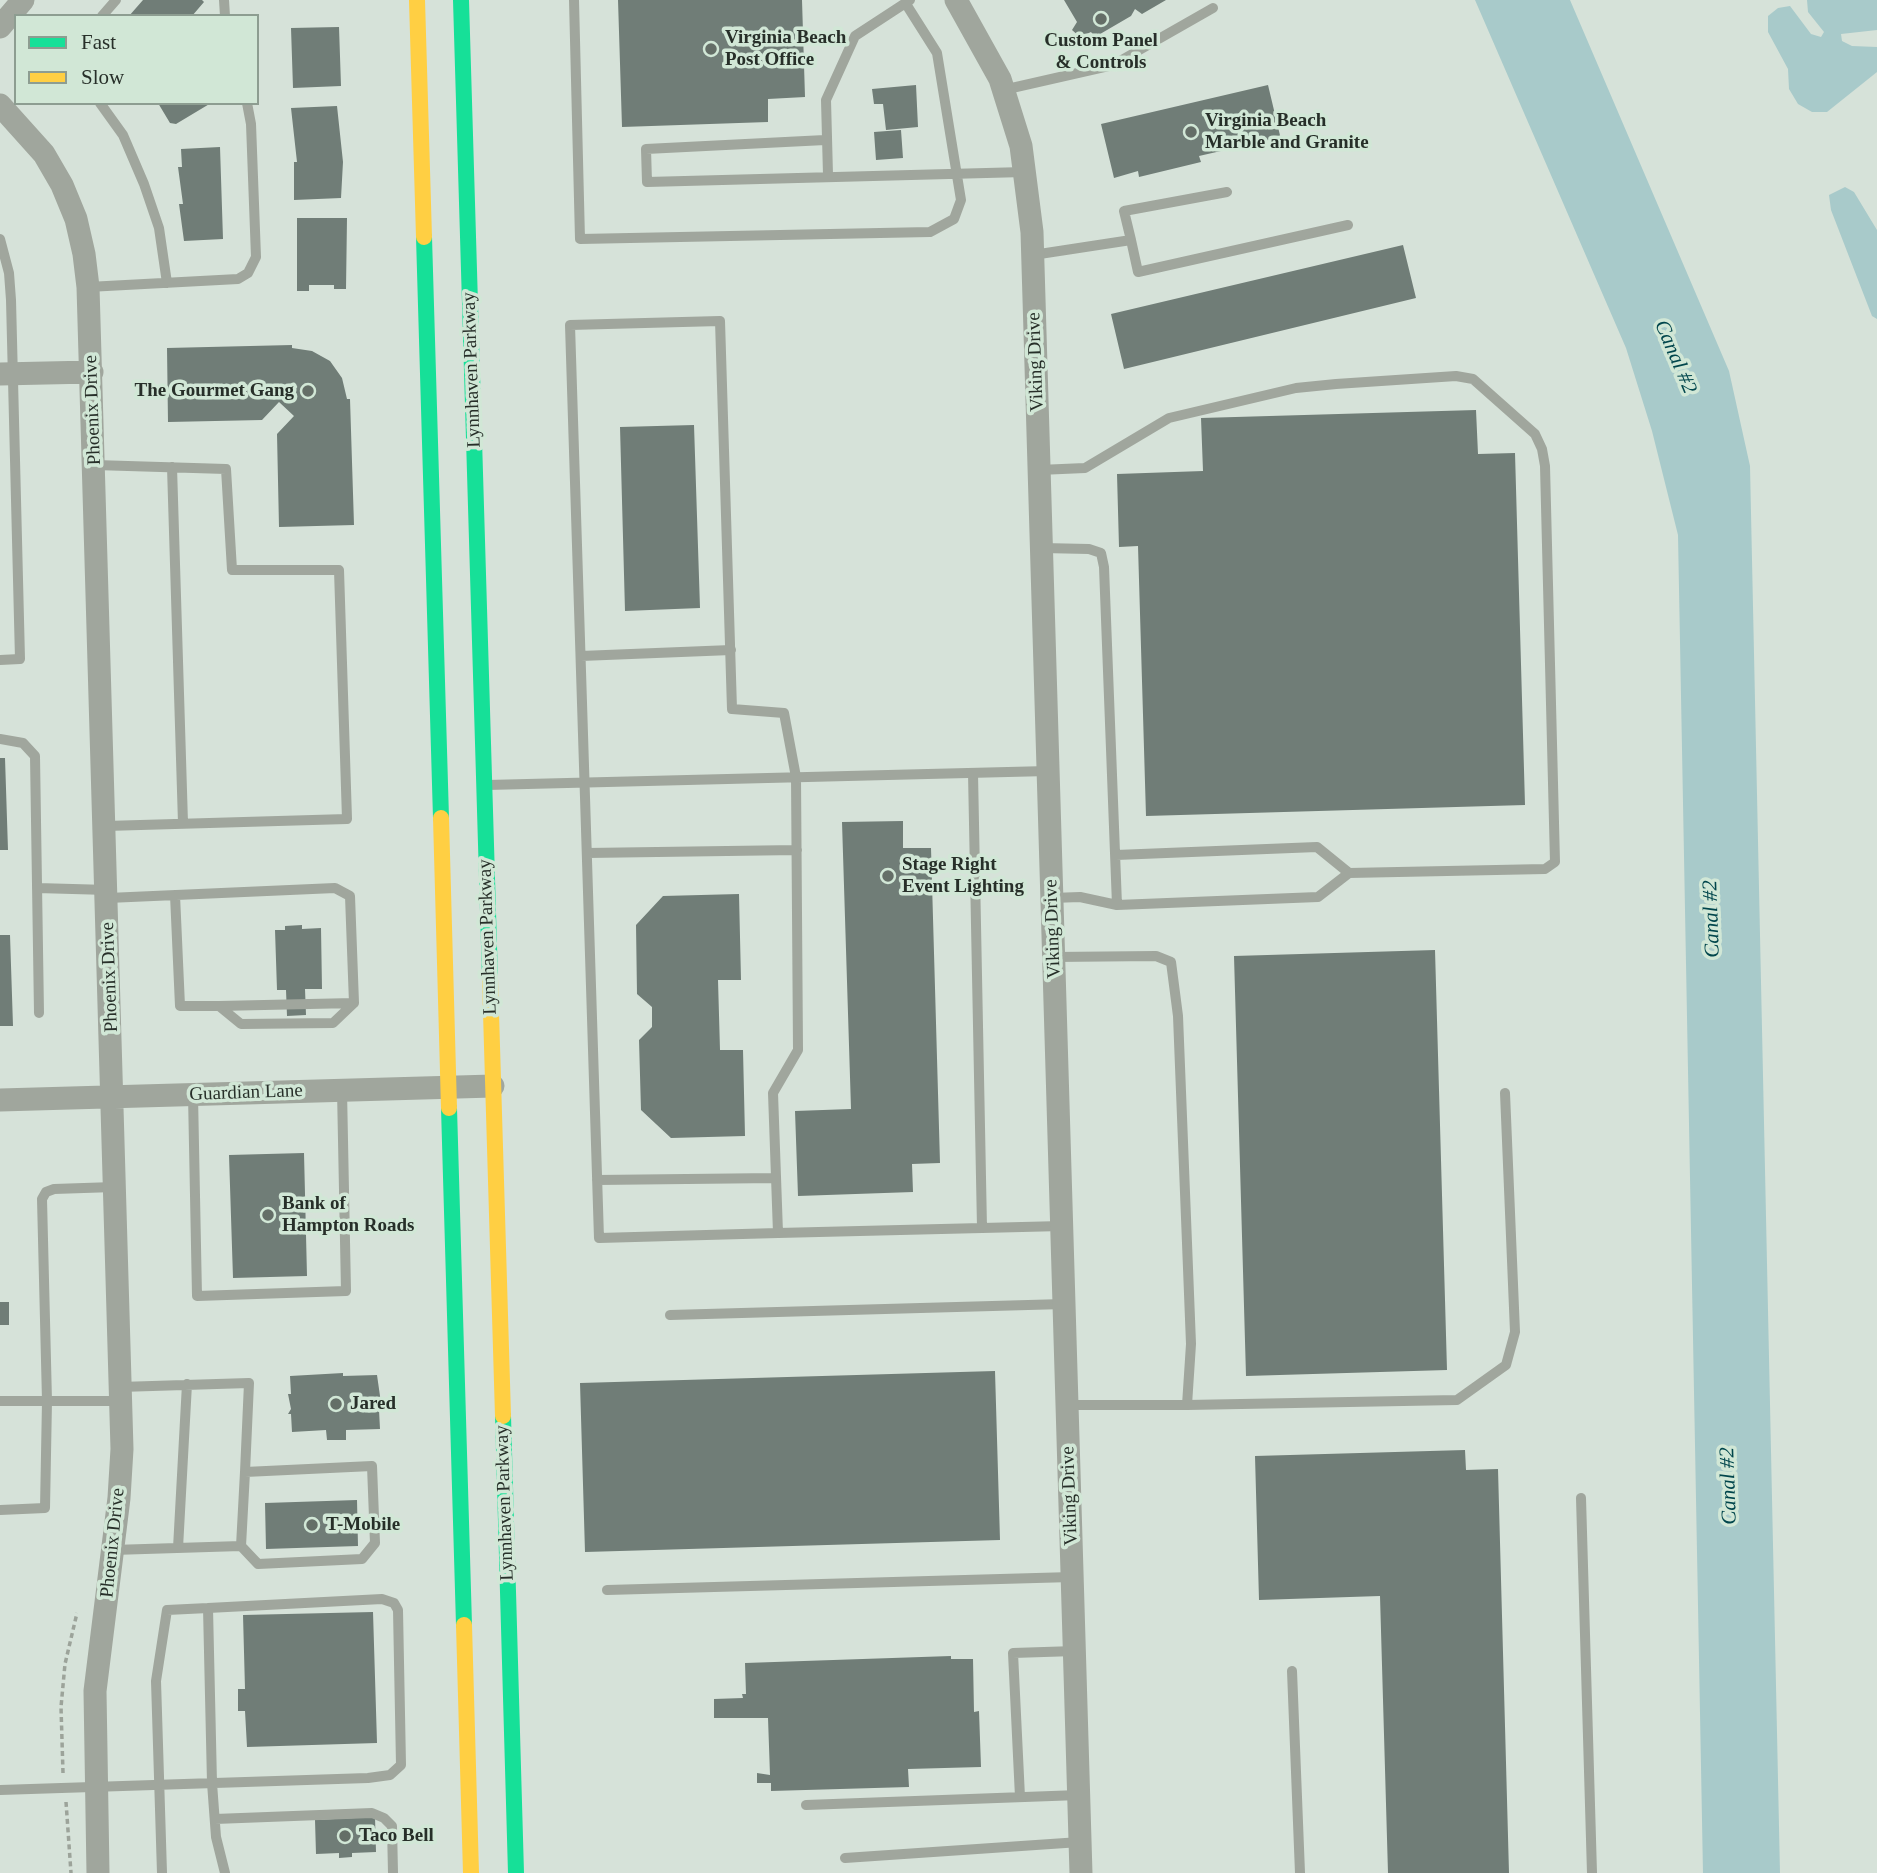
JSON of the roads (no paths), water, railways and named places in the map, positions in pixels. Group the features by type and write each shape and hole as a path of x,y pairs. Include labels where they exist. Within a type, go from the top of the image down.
{"main road":[{"path":"417,0 471,1873"},
{"name":"Lynnhaven Parkway","path":"461,0 516,1873"}],"street":[{"path":"0,27 23,0"},
{"name":"Viking Drive","path":"956,0 1003,90 1021,146 1033,255 1081,1873"},
{"name":"Phoenix Drive","path":"0,105 44,154 62,186 79,230 88,287 121,1394 120,1486 95,1691 98,1873"},
{"path":"7,374 92,372"},
{"name":"Guardian Lane","path":"0,1100 493,1086"}],"lane":[{"path":"104,14 116,0"},
{"path":"574,0 579,240 930,232 954,219 961,200 937,53 908,2 855,36 826,100 828,175"},
{"path":"1003,90 1113,65 1213,8"},
{"path":"101,105 123,135 144,184 159,229 167,283"},
{"path":"88,287 238,279 254,264 251,124 247,105"},
{"path":"825,140 646,149 647,182 828,175 1024,172"},
{"path":"1227,192 1124,211 1138,272 1348,225"},
{"path":"0,239 9,273 7,374 20,659 0,660"},
{"path":"1033,255 1131,240"},
{"path":"778,1233 774,1093 798,1050 796,777 784,713 732,709 720,321 570,325 599,1238 1062,1226"},
{"path":"1039,470 1085,468 1169,418 1296,388 1456,376 1473,379 1535,434 1542,449 1545,466 1555,862 1545,869 1349,873 1318,897 1117,905 1080,897 1052,898"},
{"path":"95,466 226,469 232,570 339,570 347,818 106,825"},
{"path":"173,467 183,823"},
{"path":"1042,548 1082,548 1101,553 1104,567 1117,905"},
{"path":"581,656 731,650"},
{"path":"0,739 23,743 35,756 39,1013"},
{"path":"484,785 1048,771"},
{"path":"972,773 982,1228"},
{"path":"1116,855 1317,847 1349,873"},
{"path":"587,853 797,850"},
{"path":"37,888 108,894 175,895 335,888 350,896 354,1003 333,1023 241,1024 219,1006"},
{"path":"175,895 180,1006 354,1003"},
{"path":"1054,957 1156,956 1171,962 1178,1016 1191,1344 1187,1405"},
{"path":"193,1095 197,1296 346,1291 342,1090"},
{"path":"1067,1405 1457,1400 1506,1365 1515,1332 1505,1093"},
{"path":"597,1180 776,1178"},
{"path":"0,1510 45,1508 47,1401 42,1199 46,1192 54,1189 116,1187"},
{"path":"670,1315 1064,1304"},
{"path":"0,1401 47,1401 187,1384 249,1382 241,1546 258,1564 362,1559 375,1544 372,1466 245,1472"},
{"path":"178,1548 187,1384"},
{"path":"1581,1498 1592,1873"},
{"path":"113,1550 241,1546"},
{"path":"607,1590 1072,1577"},
{"path":"0,1790 159,1785 212,1783 390,1775 401,1765 402,1746 398,1609 394,1602 382,1599 167,1609 156,1681 159,1785 162,1873"},
{"path":"208,1608 212,1783 215,1819 225,1873"},
{"path":"1020,1797 1013,1653 1074,1651"},
{"path":"1292,1671 1300,1873"},
{"path":"806,1805 1079,1796"},
{"path":"215,1819 372,1813 392,1826 393,1873"},
{"path":"845,1858 1080,1842"}],"water":[{"name":"Canal #2","path":"1475,0 1570,0 1729,371 1750,466 1780,1873 1703,1873 1678,535 1652,431 1626,348"},
{"path":"1807,0 1877,0 1877,30 1841,34 1842,41 1852,46 1877,47 1877,72 1827,112 1812,112 1798,104 1789,89 1788,69 1768,32 1768,16 1778,8 1790,6 1811,34 1821,37 1824,32 1808,12"},
{"path":"1845,187 1854,192 1877,230 1877,319 1872,316 1831,210 1829,195"}],"place":[{"name":"Custom Panel & Controls","path":"1101,19"},
{"name":"Virginia Beach Post Office","path":"711,49"},
{"name":"Virginia Beach Marble and Granite","path":"1191,132"},
{"name":"The Gourmet Gang","path":"308,391"},
{"name":"Stage Right Event Lighting","path":"888,876"},
{"name":"Bank of Hampton Roads","path":"268,1215"},
{"name":"Jared","path":"336,1404"},
{"name":"T-Mobile","path":"312,1525"},
{"name":"Taco Bell","path":"345,1836"}]}
